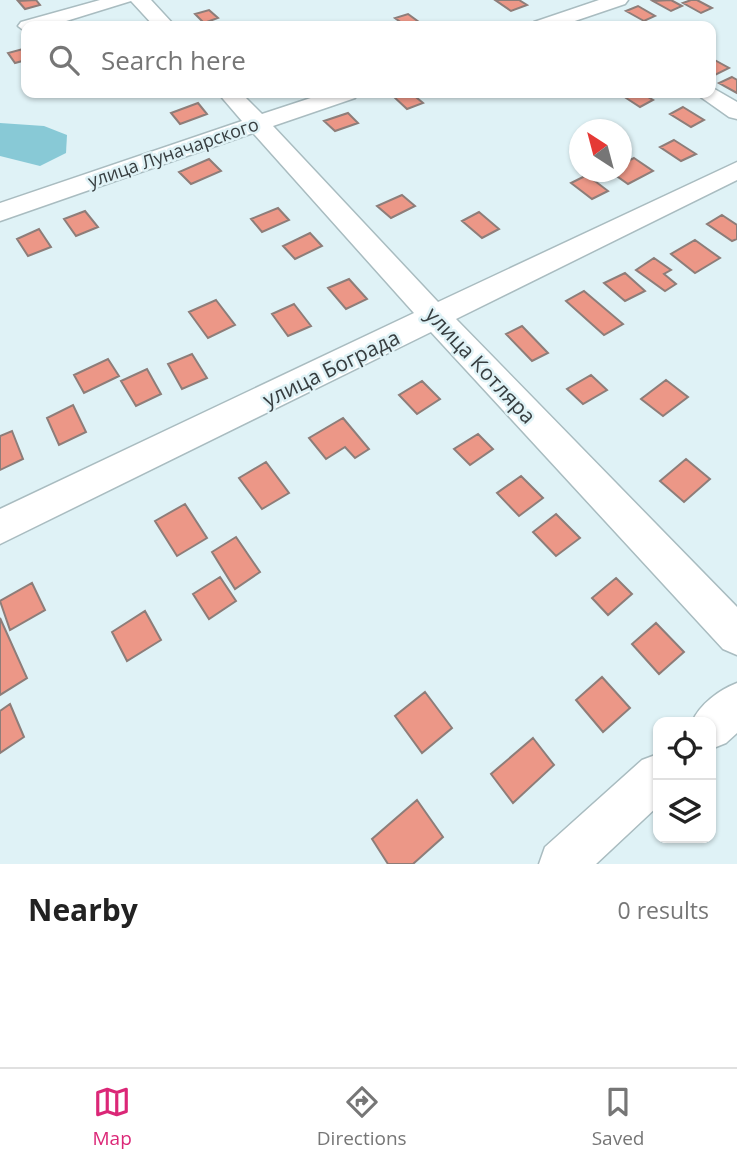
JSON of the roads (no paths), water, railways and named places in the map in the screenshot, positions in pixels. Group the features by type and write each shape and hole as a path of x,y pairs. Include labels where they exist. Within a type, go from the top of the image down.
{"street":[{"path":"47,21 122,0"},
{"path":"140,0 160,21"},
{"path":"560,0 593,21"},
{"path":"556,21 618,0"},
{"name":"улица Котляра","path":"234,98 436,318 737,635"},
{"name":"улица Луначарского","path":"0,212 331,98"},
{"path":"714,98 737,112"},
{"name":"улица Бограда","path":"0,527 737,170"},
{"path":"716,723 737,704"},
{"path":"562,864 654,780"}]}
